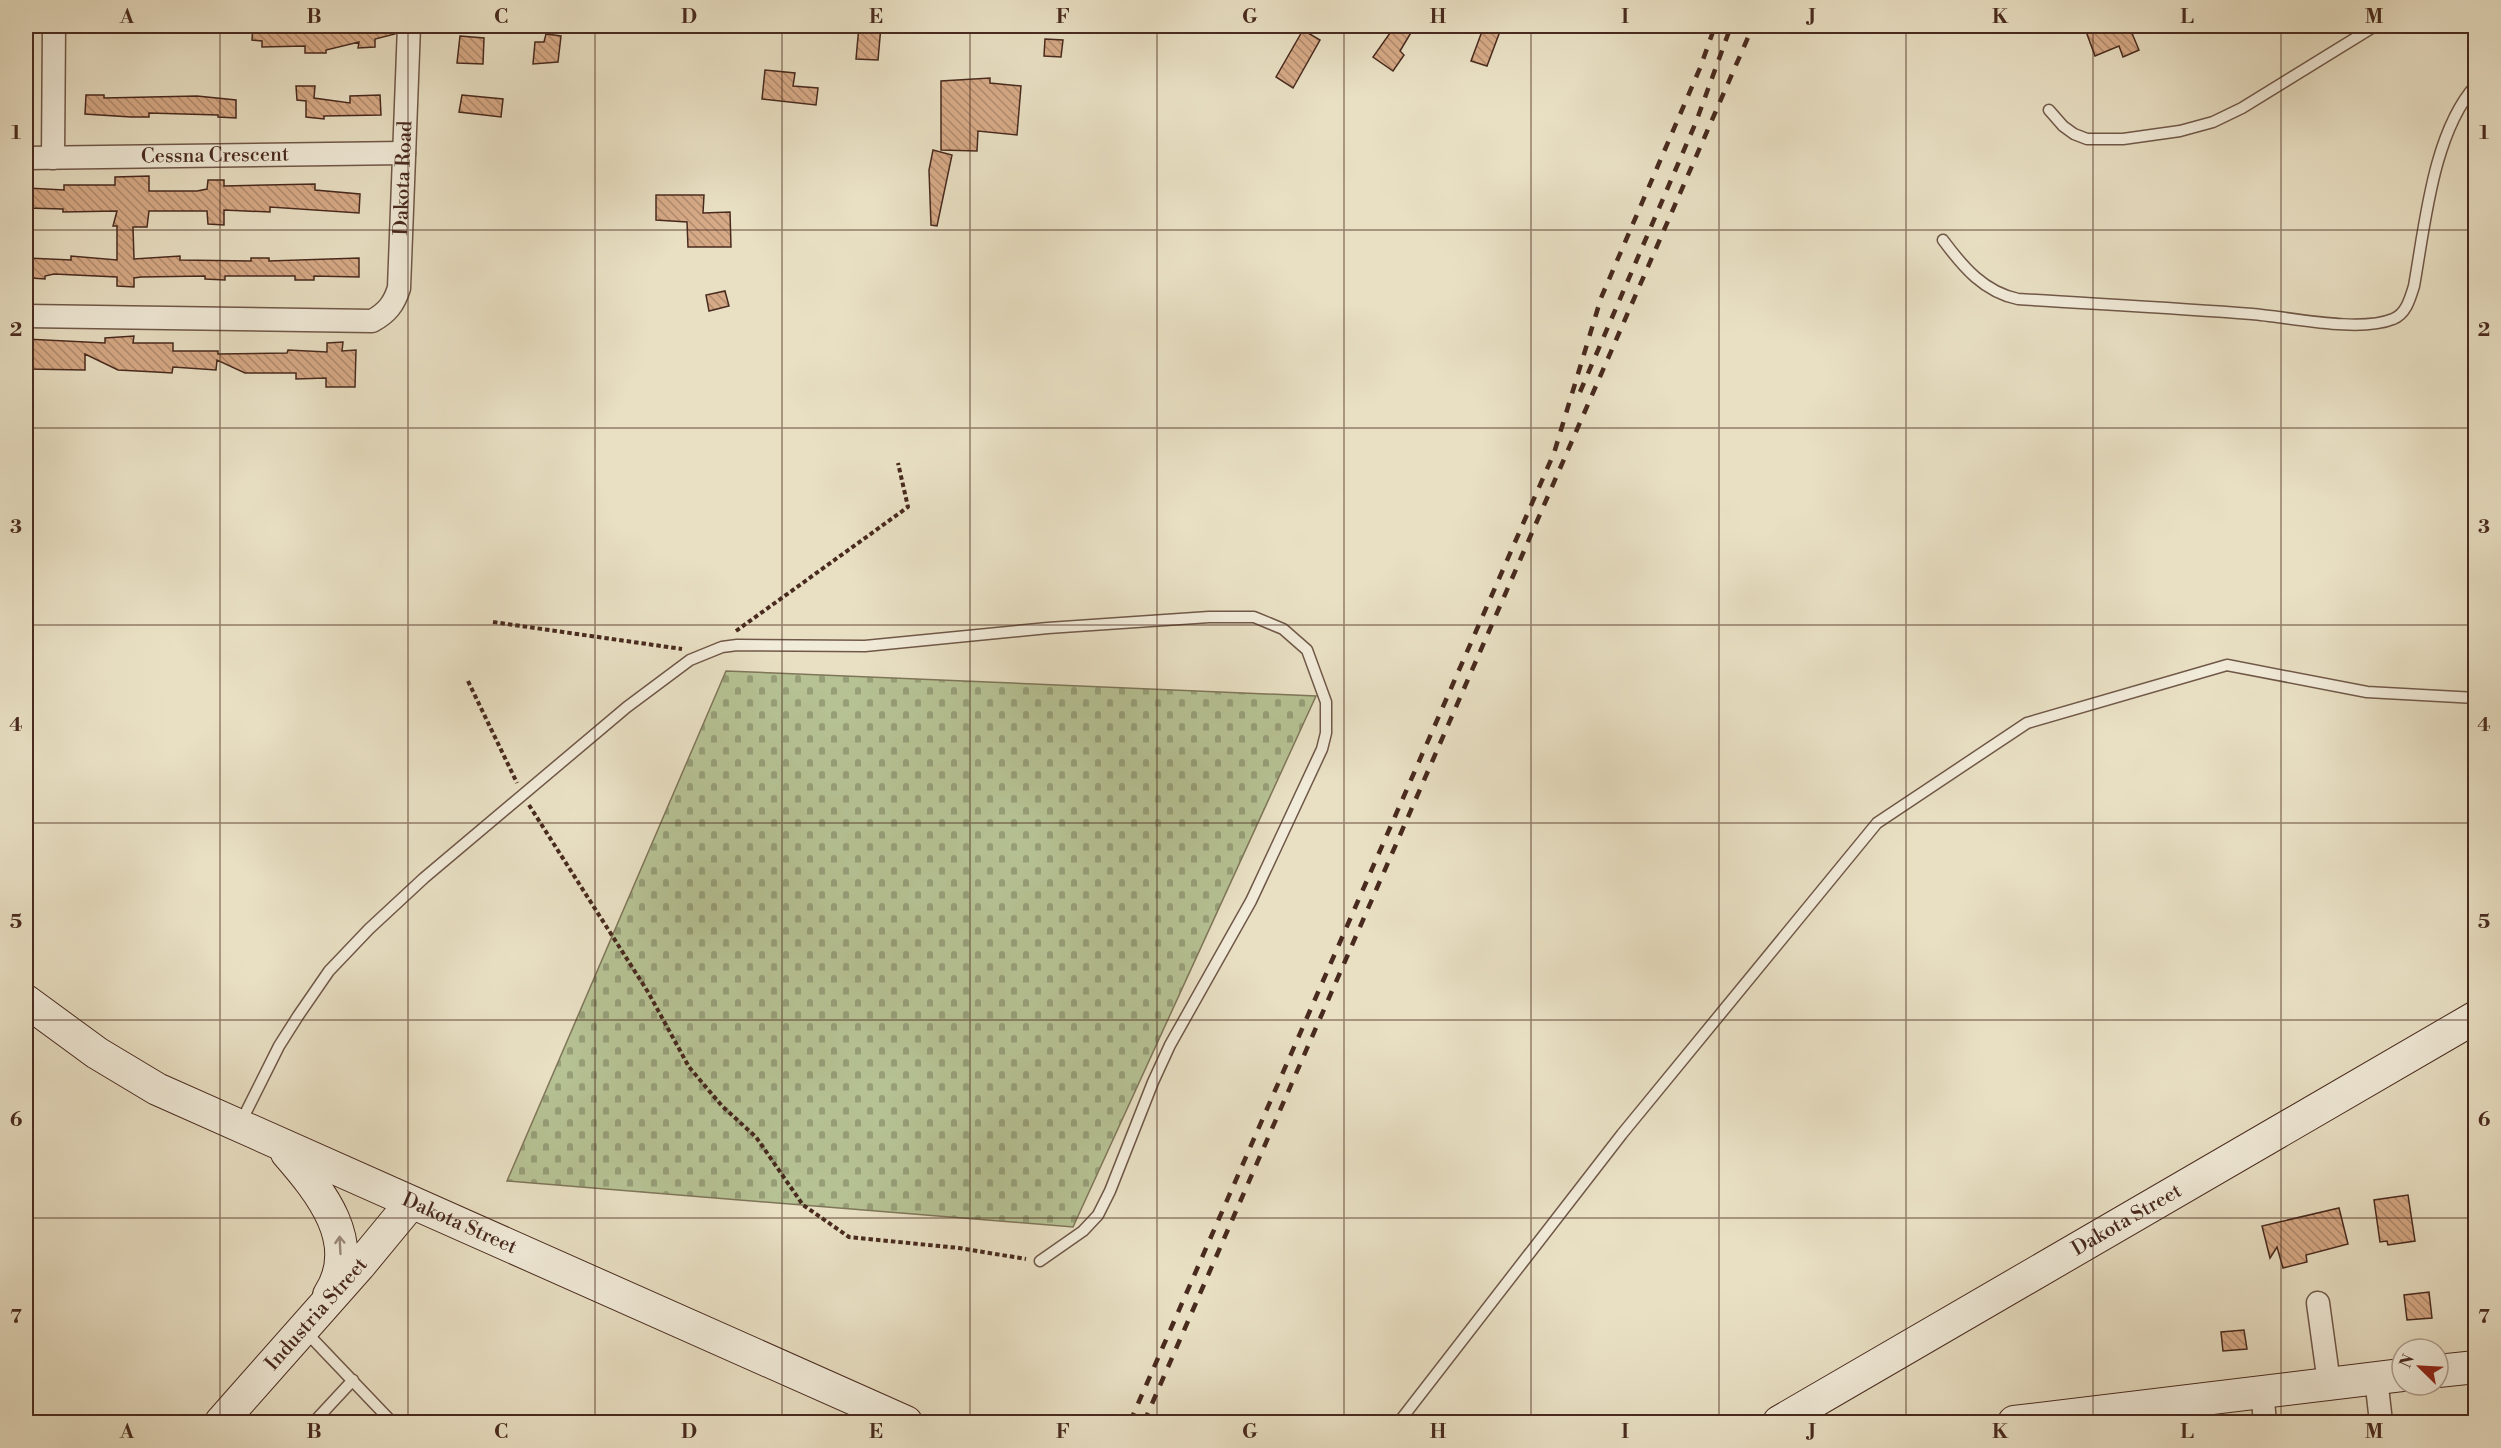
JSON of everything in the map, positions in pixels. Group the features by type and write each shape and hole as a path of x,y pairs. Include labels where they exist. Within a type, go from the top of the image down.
{"street":[{"path":"53,158 54,26"},
{"name":"Dakota Road","path":"26,316 372,321 388,311 396,300 399,288 409,26"},
{"name":"Cessna Crescent","path":"26,158 404,153"},
{"name":"Dakota Street","path":"26,1001 97,1053 157,1089 906,1422"},
{"name":"Dakota Street","path":"1779,1422 2475,1017"},
{"path":"281,1146 317,1188 333,1216 340,1238 340,1264 333,1288 308,1323"},
{"name":"Industria Street","path":"224,1422 411,1203"},
{"path":"2318,1303 2329,1383"},
{"path":"2450,1370 2475,1367"},
{"path":"2022,1422 2145,1414 2262,1391 2389,1377 2381,1422"},
{"path":"2262,1391 2265,1422"}],"lane":[{"path":"2049,110 2068,130 2087,139 2123,139 2180,131 2213,122 2242,108 2375,26"},
{"path":"1943,240 1959,262 1978,280 2000,294 2018,299 2251,314 2360,325 2383,322 2396,318 2407,307 2414,286 2440,154 2450,125 2465,97 2475,85"},
{"path":"239,1127 279,1046 329,971 369,929 424,878 627,707 690,660 706,652 737,645 865,646 1048,628 1209,617 1262,619 1283,629 1307,650 1320,679 1328,716 1326,733 1313,771 1251,901 1170,1045 1098,1215 1075,1237 1040,1261"},
{"path":"1399,1422 1622,1134 1877,823 2027,723 2227,665 2367,692 2475,698"},
{"path":"308,1323 353,1380 389,1419"},
{"path":"314,1422 353,1380"}],"path":[{"path":"493,622 706,652 908,507 898,463"},
{"path":"468,681 522,795 648,992 688,1067 722,1106 756,1137 803,1205 849,1237 959,1248 1040,1261"}],"green space":[{"path":"726,671 1316,696 1073,1227 507,1181"}],"building":[{"path":"253,26 396,26 395,34 375,39 375,47 358,48 359,42 326,50 326,53 305,53 305,46 262,47 262,41 252,40"},
{"path":"859,26 881,26 878,60 856,59"},
{"path":"1395,26 1415,26 1400,51 1404,55 1393,71 1373,57"},
{"path":"1484,26 1502,26 1487,66 1471,61"},
{"path":"2084,26 2129,26 2139,50 2123,57 2119,46 2095,56"},
{"path":"1303,30 1320,40 1293,88 1276,77"},
{"path":"546,34 561,36 558,62 533,64 535,42 544,42"},
{"path":"460,36 484,38 483,64 457,63"},
{"path":"1045,39 1063,40 1061,57 1044,56"},
{"path":"765,70 795,73 793,86 818,88 816,105 762,99"},
{"path":"990,78 990,83 1021,86 1017,135 978,131 977,151 941,150 941,81"},
{"path":"296,86 315,86 314,98 350,103 350,96 380,95 381,115 324,116 324,119 306,117 306,101 297,100"},
{"path":"86,95 104,95 104,98 197,96 236,100 236,118 218,117 218,115 149,113 149,117 85,114"},
{"path":"462,95 503,99 501,117 459,112"},
{"path":"933,150 952,155 937,226 931,225 929,170"},
{"path":"149,176 149,191 197,191 207,189 208,180 224,180 224,186 315,184 315,190 360,194 359,213 270,207 270,212 224,210 224,225 208,224 207,211 149,211 147,227 133,227 134,259 180,256 180,260 251,261 251,258 269,258 269,261 359,258 359,277 314,276 314,280 295,280 295,276 225,276 225,280 205,279 205,276 141,277 134,278 134,287 117,286 117,277 54,274 45,276 45,279 31,278 26,273 28,258 71,260 71,256 117,260 117,226 113,226 117,211 63,212 63,209 27,208 28,188 64,190 64,185 115,185 115,177"},
{"path":"656,195 704,195 703,213 730,212 731,247 688,247 687,222 656,220"},
{"path":"725,291 729,306 709,311 706,295"},
{"path":"134,336 133,343 173,343 173,351 218,351 218,354 287,353 288,350 327,352 327,343 343,342 342,351 356,350 355,387 326,387 326,378 296,379 296,373 245,373 217,360 216,370 173,367 172,373 118,370 85,354 85,370 26,369 26,339 105,343 105,338"},
{"path":"2408,1195 2415,1241 2388,1245 2387,1241 2380,1242 2374,1200"},
{"path":"2339,1208 2348,1244 2306,1255 2307,1262 2283,1268 2277,1247 2270,1258 2262,1226"},
{"path":"2429,1292 2432,1318 2407,1320 2404,1295"},
{"path":"2244,1330 2247,1349 2223,1351 2221,1332"}],"railway":[{"path":"1130,1422 1554,453 1601,298 1700,68 1715,26"},
{"path":"1580,392 1696,122 1731,26"},
{"path":"1144,1422 1753,26"}]}
